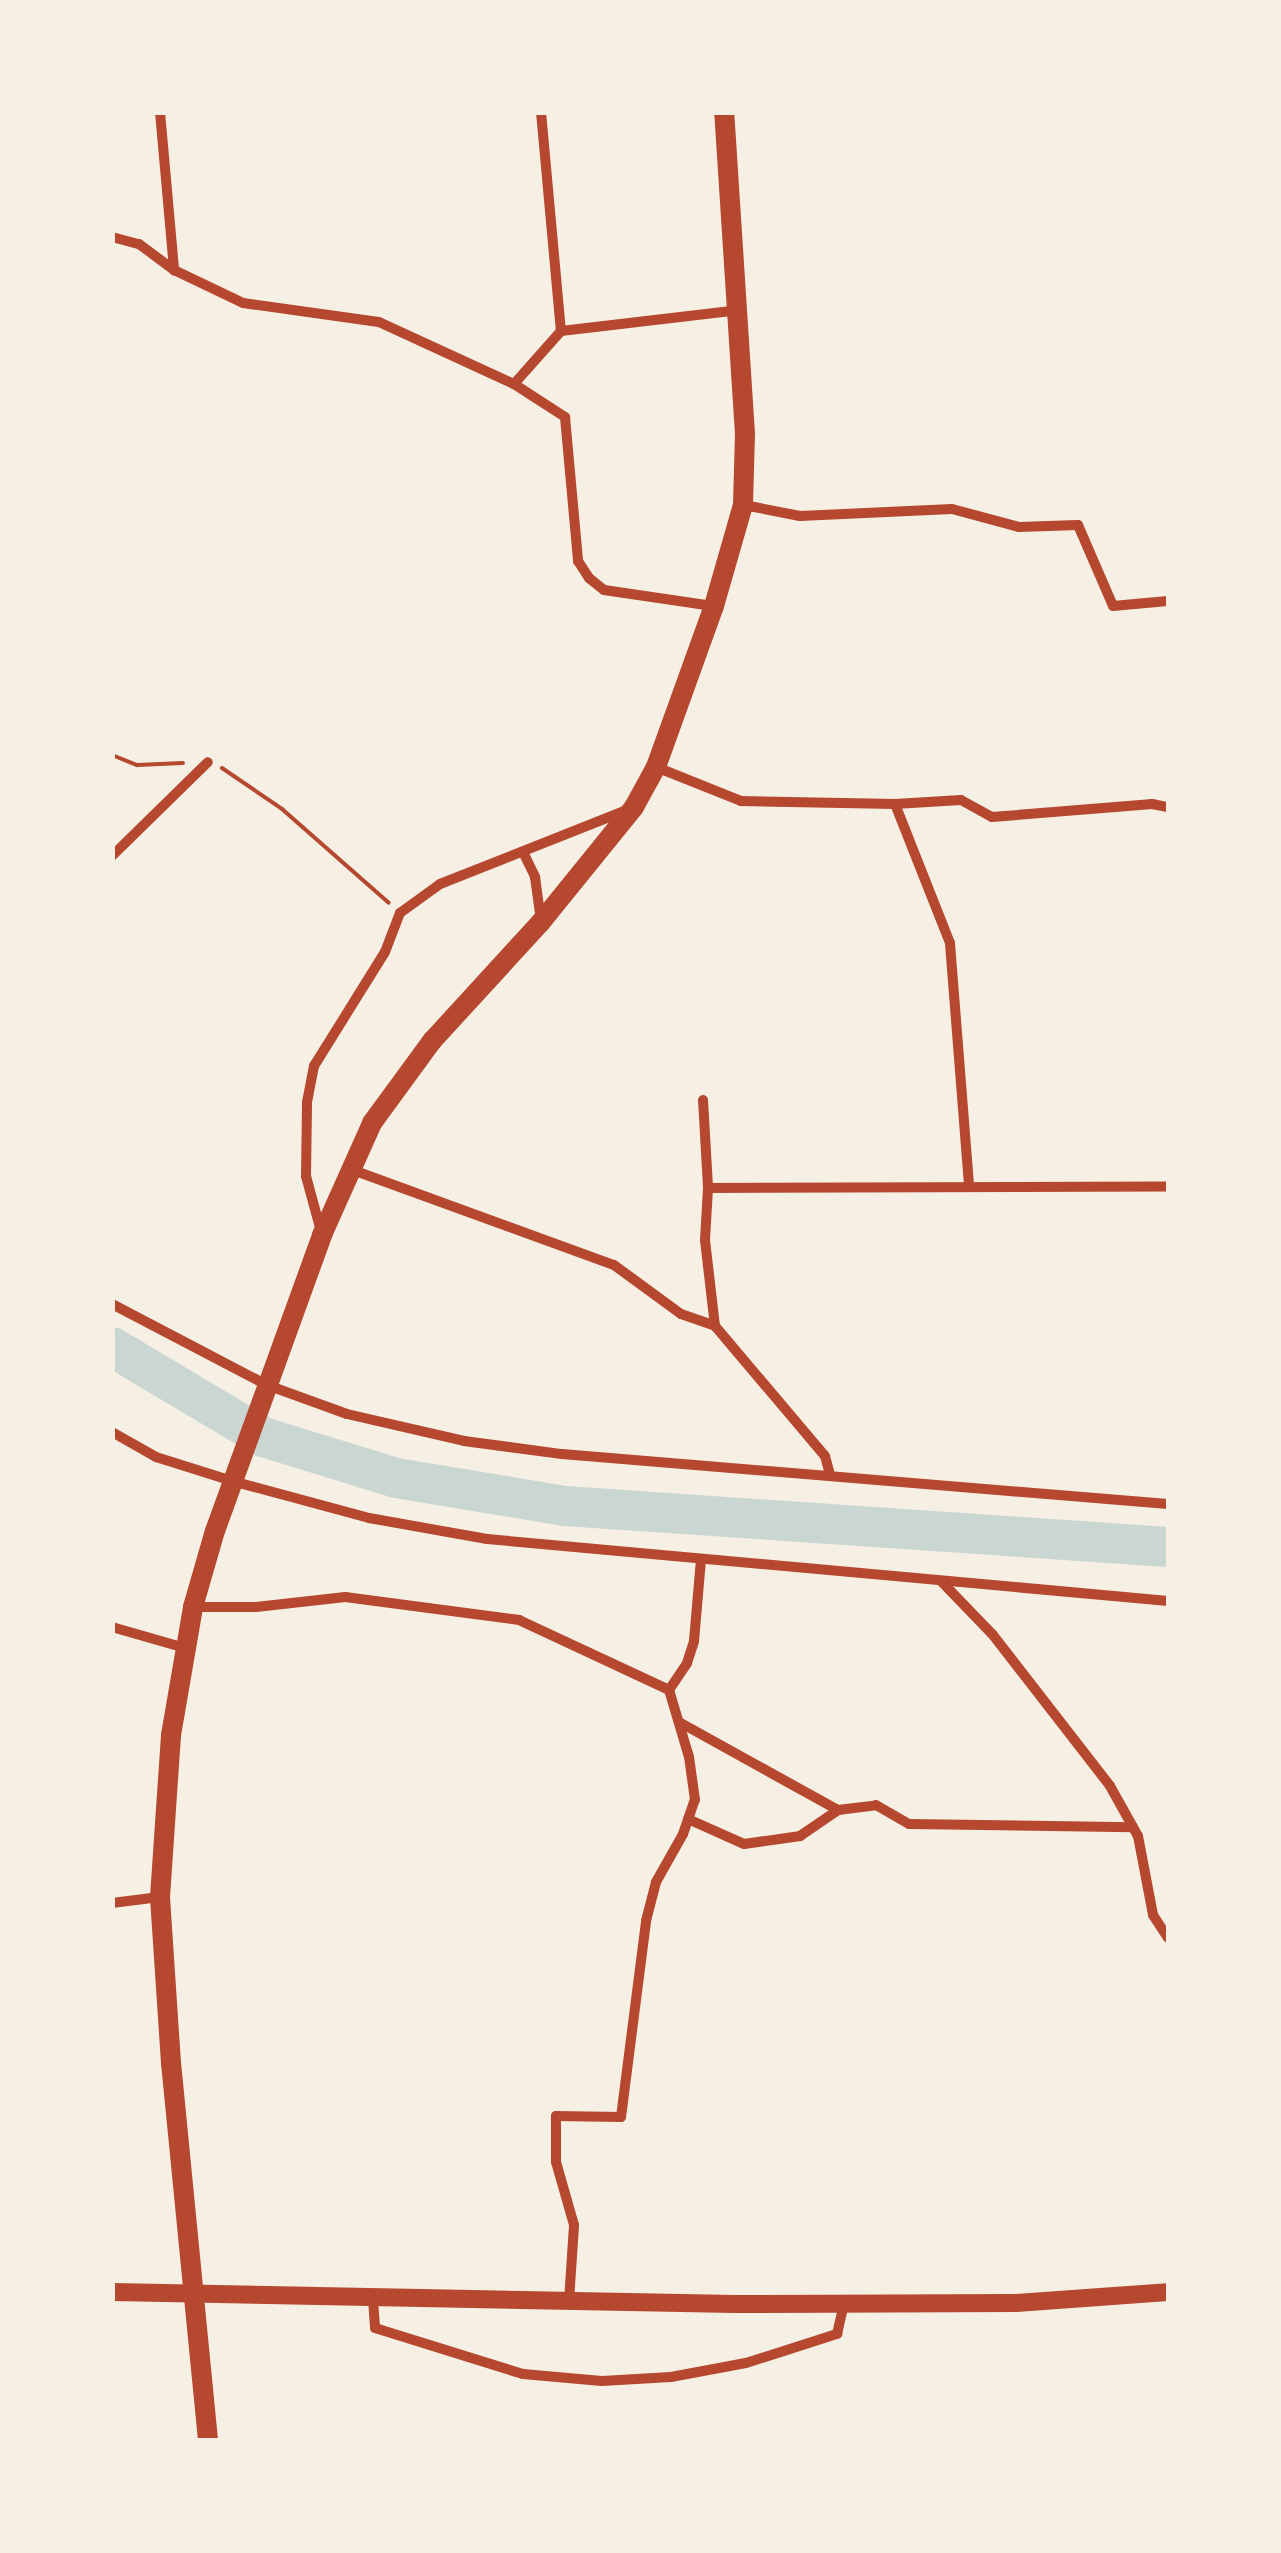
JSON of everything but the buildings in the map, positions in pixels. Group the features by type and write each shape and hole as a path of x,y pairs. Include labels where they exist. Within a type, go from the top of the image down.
{"highway":[{"path":"208,2440 160,1897 171,1734 193,1607 235,1474 349,1168 398,1084 541,922 634,807 656,767 714,606 742,505 746,434 724,112"}],"main road":[{"path":"112,2292 844,2304 1016,2302 1168,2292"}],"street":[{"path":"160,112 174,270"},
{"path":"541,112 561,331"},
{"path":"112,237 139,244 174,270 243,303 379,322 514,384 564,416 578,561 589,578 604,590 714,606"},
{"path":"514,384 561,331 740,310"},
{"path":"742,505 800,516 952,509 1018,527 1078,525 1113,606 1168,601"},
{"path":"112,856 208,762"},
{"path":"656,767 741,800 895,804 962,800 992,818 1152,804 1168,807"},
{"path":"895,804 950,943 969,1186"},
{"path":"322,1236 306,1176 307,1102 314,1066 385,952 400,913 440,884 634,807"},
{"path":"522,852 535,877 541,922"},
{"path":"703,1100 708,1188 704,1240 716,1326"},
{"path":"349,1168 614,1266 681,1314 716,1326 825,1456 830,1475"},
{"path":"708,1188 1168,1186"},
{"path":"112,1304 266,1389 346,1414 464,1442 1168,1504"},
{"path":"112,1432 156,1456 235,1474 369,1518 487,1540 1168,1601"},
{"path":"669,1690 687,1664 694,1642 701,1560"},
{"path":"941,1581 1005,1650 1110,1786 1133,1826 1153,1915 1168,1938"},
{"path":"193,1607 256,1607 345,1597 519,1620 669,1690 690,1757 695,1800 656,1882 646,1921 621,2117 556,2116 556,2162 574,2225 568,2302"},
{"path":"112,1627 186,1648"},
{"path":"678,1721 838,1810"},
{"path":"688,1819 744,1844 800,1836 838,1810 876,1805 909,1824 1133,1826"},
{"path":"112,1903 160,1897"},
{"path":"373,2298 376,2328 523,2374 602,2381 672,2377 746,2363 801,2346 837,2334 844,2304"}],"path":[{"path":"112,754 137,765 208,762 282,809 400,913"}],"waterway":[{"path":"112,1347 263,1437 396,1478 565,1506 1168,1547"}]}
